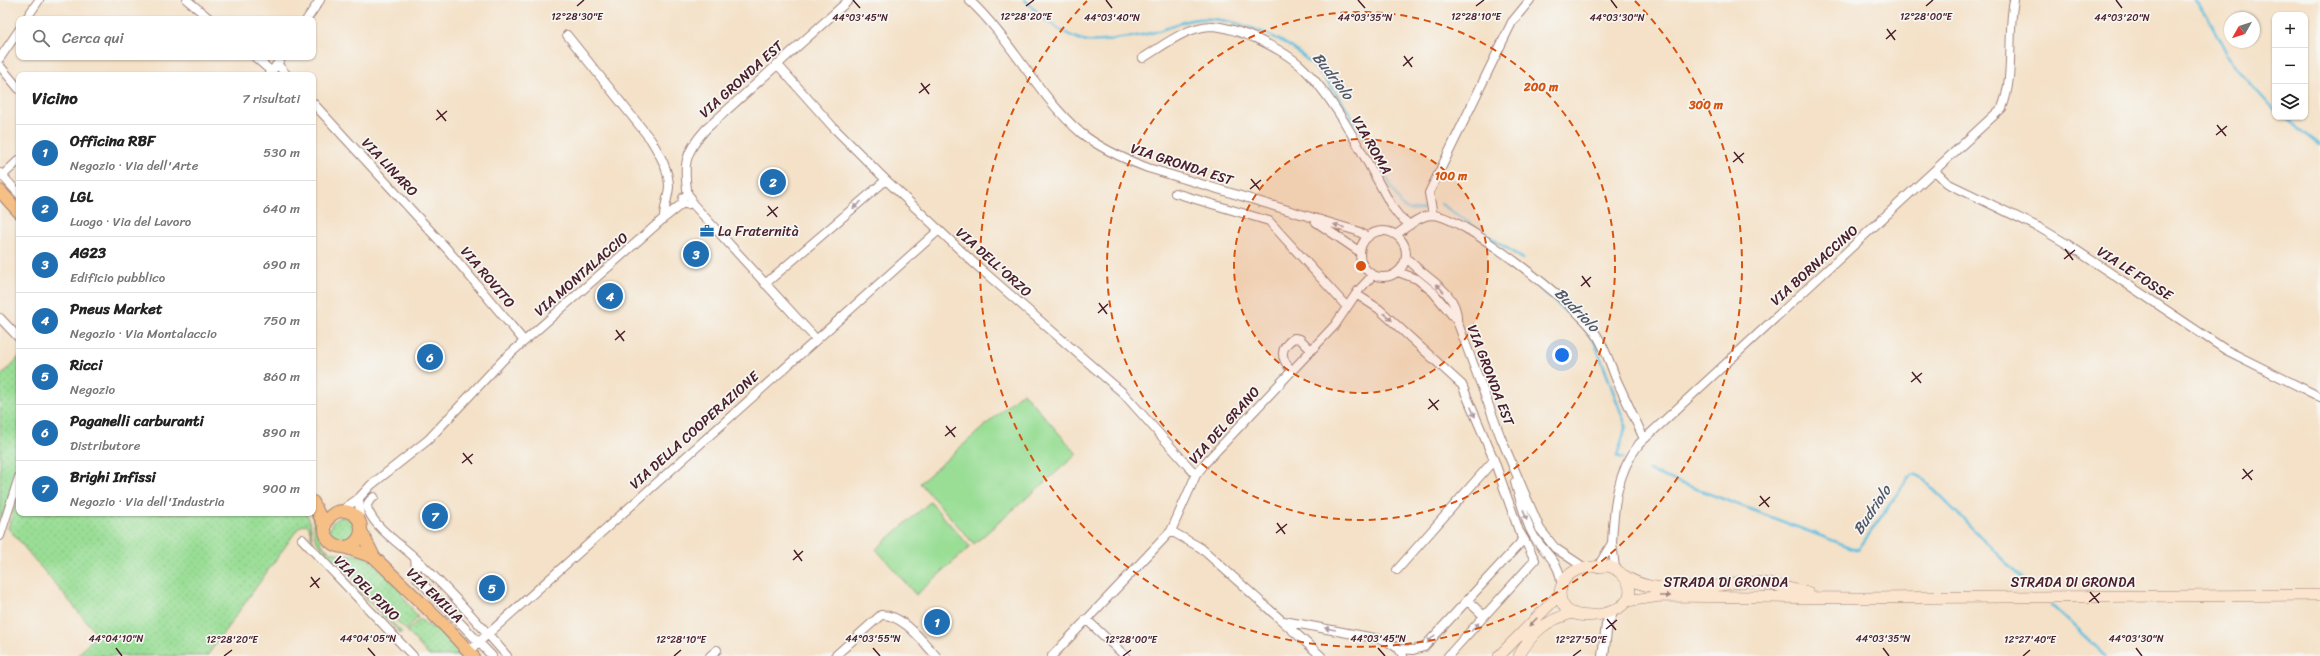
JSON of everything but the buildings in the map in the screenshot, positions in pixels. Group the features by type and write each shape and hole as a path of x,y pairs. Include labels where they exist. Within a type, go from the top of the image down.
{"main road":[{"path":"0,191 16,209"},
{"name":"VIA EMILIA","path":"316,503 338,512 353,514 374,557 471,654"},
{"name":"VIA EMILIA","path":"316,508 325,527 325,534 332,544 374,557"},
{"path":"325,527 326,521 338,512"},
{"path":"344,547 356,542 361,528"},
{"path":"1499,656 1560,588 1574,570 1609,566 1615,568 1625,576 1630,588 1627,601 1613,611 1591,615 1573,613 1555,617 1544,624 1528,642 1519,656"},
{"name":"STRADA DI GRONDA","path":"1625,576 1634,582 1647,587 1701,588 1736,582 1752,582 1826,596"},
{"path":"1560,588 1562,601 1573,613"},
{"name":"STRADA DI GRONDA","path":"1627,601 1660,596 1826,596 1867,598 2320,595"}],"street":[{"path":"28,16 39,0"},
{"path":"187,0 206,16"},
{"path":"309,16 320,0"},
{"name":"VIA GRONDA EST","path":"687,200 685,165 691,145 777,64 849,0"},
{"name":"VIA GRONDA EST","path":"969,0 1002,34 1064,116 1082,133 1102,147 1124,159 1148,168 1357,231 1368,237"},
{"path":"1433,215 1430,193 1512,22 1530,0"},
{"name":"VIA BORNACCINO","path":"1615,568 1612,543 1614,507 1619,481 1630,457 1644,439 1936,172 2002,108 2010,84 2010,21 2014,0"},
{"name":"VIA ROMA","path":"1143,58 1170,40 1190,31 1212,26 1241,32 1271,45 1293,59 1314,80 1345,124 1392,207 1399,216 1410,225"},
{"path":"0,58 16,34"},
{"path":"567,36 651,140 661,156 668,182 664,218"},
{"path":"258,60 270,72"},
{"path":"272,72 280,61 286,72"},
{"name":"VIA DELL'ORZO","path":"777,64 833,127 886,180 939,230 1123,393 1196,475"},
{"path":"0,66 16,85"},
{"name":"VIA LINARO","path":"316,106 447,249"},
{"path":"16,162 1,175 16,191"},
{"name":"VIA LE FOSSE","path":"1936,172 1948,182 2040,228 2067,244 2226,350 2320,397"},
{"path":"765,284 886,180"},
{"path":"1175,192 1269,221 1347,307"},
{"path":"664,218 687,200 816,339"},
{"path":"1406,256 1398,272 1386,277 1373,275 1365,268 1360,252 1368,237 1382,231 1396,235 1426,216 1433,215 1446,218 1472,231 1534,276 1594,331 1604,348 1644,439"},
{"name":"VIA GRONDA EST","path":"1308,217 1360,252"},
{"name":"VIA MONTALACCIO","path":"338,512 359,498 371,485 428,440 483,380 524,341 664,218"},
{"name":"VIA DELLA COOPERAZIONE","path":"471,654 479,641 939,230"},
{"name":"VIA GRONDA EST","path":"1396,235 1404,244 1406,256 1412,264 1439,285 1454,306 1457,321 1501,438 1528,522 1533,534 1553,558 1558,568 1560,588"},
{"name":"VIA ROVITO","path":"447,249 524,341"},
{"path":"1357,292 1365,268"},
{"name":"VIA GRONDA EST","path":"1398,272 1417,279 1433,292 1457,321"},
{"path":"1357,292 1373,275"},
{"path":"1357,292 1379,309 1462,386 1494,460 1519,531 1535,560 1448,656"},
{"name":"VIA DEL GRANO","path":"1052,656 1170,531 1196,475 1218,447 1335,325 1357,292"},
{"path":"0,318 16,335"},
{"path":"1292,370 1284,363 1282,356 1282,350 1287,342 1294,338 1300,339 1311,350"},
{"name":"VIA GRONDA EST","path":"1501,438 1543,535 1555,548 1585,568"},
{"path":"1397,570 1494,460"},
{"path":"0,536 16,486"},
{"path":"374,497 368,501 368,510 371,517 415,558 488,633 507,656"},
{"path":"359,498 361,528"},
{"path":"1170,531 1201,548 1284,621 1321,656"},
{"name":"VIA DEL PINO","path":"302,539 413,656"},
{"path":"1284,621 1386,640 1401,653 1424,647 1524,539"},
{"name":"VIA BORNACCINO","path":"1597,568 1612,543"},
{"path":"415,558 417,578 492,656"},
{"path":"445,606 453,598"},
{"path":"1468,601 1484,616"},
{"path":"1603,656 1606,624 1613,611"},
{"path":"835,656 881,615 889,615 898,619 936,656"},
{"path":"1591,615 1603,629 1604,636"},
{"path":"1086,619 1125,656"}],"green space":[{"path":"16,360 16,477 0,528 0,377"},
{"path":"1023,392 1077,454 974,544 920,483"},
{"path":"930,502 970,547 916,595 876,549"},
{"path":"16,503 16,516 308,516 311,525 312,539 309,527 306,524 299,527 207,656 77,656 97,634 8,528"},
{"path":"314,516 317,519 322,544 325,548 335,553 357,555 367,558 381,569 403,592 401,594 418,617 406,630 319,545 315,537"},
{"path":"343,517 352,521 356,530 352,539 343,543 334,539 330,530 334,521"},
{"path":"313,543 315,547 402,632 401,634 314,547"},
{"path":"420,619 426,624 442,632 464,656 429,656 407,631"}],"waterway":[{"name":"Budriolo","path":"1025,0 1037,12 1063,32 1089,41 1139,36 1156,32 1186,21 1205,19 1235,23 1251,28 1280,41 1304,57 1333,89 1346,107 1370,147 1402,206 1410,210 1424,209"},
{"path":"2195,0 2206,14 2233,65 2272,108"},
{"path":"2288,120 2320,145"},
{"name":"Budriolo","path":"1441,204 1523,259"},
{"name":"Budriolo","path":"1521,272 1583,327 1595,343 1626,426 1617,456 1623,458"},
{"name":"Budriolo","path":"1649,471 1858,550 1908,478 1914,474 1921,477 2031,587"},
{"name":"Budriolo","path":"2051,605 2106,656"}],"place":[{"name":"LGL","path":"773,182"},
{"name":"La Fraternità","path":"707,231"},
{"name":"AG23","path":"696,254"},
{"name":"Pneus Market","path":"610,296"},
{"name":"Paganelli carburanti","path":"430,357"},
{"name":"Brighi Infissi","path":"435,516"},
{"name":"Ricci","path":"492,588"},
{"name":"Officina RBF","path":"937,622"}]}
